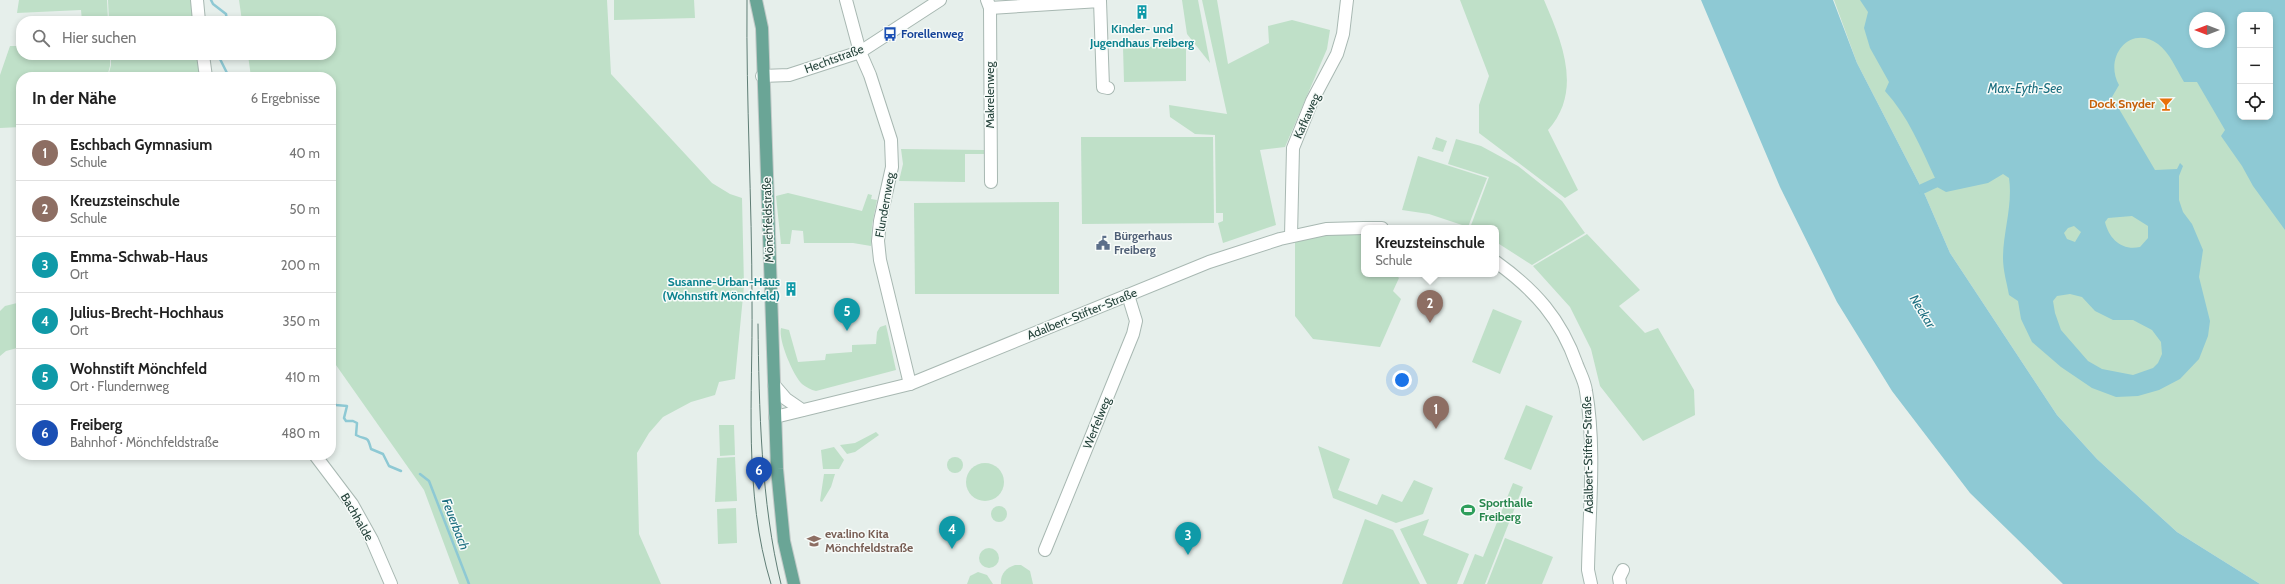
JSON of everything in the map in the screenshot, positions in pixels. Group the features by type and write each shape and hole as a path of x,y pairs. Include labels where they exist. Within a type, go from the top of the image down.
{"main road":[{"name":"Mönchfeldstraße","path":"756,0 762,28 762,76 775,417 781,520 794,584"}],"street":[{"path":"197,0 199,16"},
{"path":"846,0 860,52"},
{"name":"Hechtstraße","path":"762,76 789,75 860,52 940,0"},
{"name":"Kafkaweg","path":"1286,238 1293,148 1312,101 1337,54 1343,34 1347,0"},
{"name":"Makrelenweg","path":"991,182 989,4 1100,1 1103,88 1108,88"},
{"name":"Flundernweg","path":"860,52 891,140 892,167 880,221 878,241 880,260 910,384"},
{"path":"203,60 205,72"},
{"name":"Adalbert-Stifter-Straße","path":"775,417 910,384 1209,262 1249,249 1286,238 1326,229 1361,228"},
{"name":"Adalbert-Stifter-Straße","path":"1499,264 1520,279 1538,296 1556,320 1574,355 1586,390 1590,448 1588,570 1590,584"},
{"name":"Werfelweg","path":"1046,550 1133,334 1136,321 1128,296"},
{"path":"774,385 786,399 802,410"},
{"name":"Bachhalde","path":"319,460 352,504 372,540 391,584"},
{"path":"1620,584 1619,578 1624,570"}],"green space":[{"path":"19,0 107,0 108,16 82,16 81,10 17,13"},
{"path":"108,0 192,0 194,16 109,16"},
{"path":"239,0 607,0 611,74 712,183 730,194 742,198 744,286 735,379 719,382 715,395 691,402 663,417 649,433 637,453 639,534 661,584 459,584 424,490 336,365 336,72 250,72 249,60 336,60 336,16 241,16"},
{"path":"614,0 694,0 695,18 614,20"},
{"path":"1182,0 1198,0 1210,63 1187,34"},
{"path":"1202,0 1217,0 1228,64 1269,43 1268,26 1292,20 1330,30 1327,49 1285,147 1260,150 1276,225 1223,243 1218,223 1223,221 1223,213 1216,213 1215,135 1195,134 1170,117 1169,105 1227,114"},
{"path":"1460,0 1544,0 1557,33 1566,66 1567,83 1565,99 1559,115 1548,130 1578,190 1565,198 1479,133 1479,105 1489,76"},
{"path":"1834,0 2285,0 2285,584 2260,584 2177,532 2097,459 2057,415 1950,253 1925,195 1857,63"},
{"path":"10,46 16,46 16,60 110,60 108,72 16,72 16,127 0,128 0,75"},
{"path":"1186,46 1186,81 1124,82 1123,47"},
{"path":"111,60 197,60 200,72 109,72"},
{"path":"1081,137 1213,137 1214,223 1082,224"},
{"path":"1436,137 1447,141 1443,152 1432,149"},
{"path":"1456,139 1481,146 1518,166 1562,201 1585,233 1532,265 1499,244 1499,225 1471,225 1489,177 1448,164"},
{"path":"901,149 984,150 984,154 965,154 965,182 899,181 903,164"},
{"path":"1418,156 1487,178 1469,225 1462,225 1429,214 1402,210"},
{"path":"788,193 862,211 868,194 872,195 871,199 877,200 872,225 871,246 853,243 804,243 803,231 792,230 790,244 781,244 776,196"},
{"path":"1059,202 1059,294 915,294 914,203"},
{"path":"1327,233 1361,234 1361,277 1399,278 1393,291 1401,299 1380,347 1313,339 1295,316 1295,240"},
{"path":"1587,234 1640,290 1619,306 1645,333 1658,328 1694,390 1695,415 1643,441 1600,386 1591,349 1570,307 1533,266"},
{"path":"16,303 16,348 6,351 0,356 0,311 5,306"},
{"path":"1493,309 1522,321 1500,374 1472,362"},
{"path":"886,325 896,370 816,391 805,386 798,380 784,349 781,333 781,328 789,330 798,362 825,360 826,354 852,352 852,345 876,344 877,332 880,327"},
{"path":"1526,405 1553,416 1531,470 1504,459"},
{"path":"719,425 734,425 735,455 720,456"},
{"path":"876,432 879,435 855,452 847,454 840,445 855,443"},
{"path":"1318,446 1350,459 1338,490 1377,505 1382,494 1402,502 1414,480 1433,488 1423,514 1396,523 1333,498"},
{"path":"834,447 844,460 839,469 823,469 821,450"},
{"path":"735,457 737,501 715,502 717,458"},
{"path":"955,457 961,459 963,465 961,471 955,473 949,471 947,465 949,459"},
{"path":"981,463 989,463 996,466 1001,471 1004,482 1001,493 996,498 989,501 981,501 974,498 969,493 966,486 966,478 969,471 974,466"},
{"path":"824,474 835,474 831,487 822,502 820,501"},
{"path":"1513,483 1523,487 1485,584 1463,584 1475,554 1483,557"},
{"path":"999,506 1005,508 1007,514 1005,520 999,522 993,520 991,514 993,508"},
{"path":"736,508 737,543 718,544 717,509"},
{"path":"1365,519 1393,530 1420,584 1342,584"},
{"path":"1429,519 1423,535 1469,554 1457,584 1427,584 1400,529"},
{"path":"1505,538 1553,557 1542,584 1487,584"},
{"path":"989,548 996,551 999,558 996,565 989,568 982,565 979,558 982,551"},
{"path":"1015,565 1021,565 1030,571 1033,584 1001,584 1004,572"},
{"path":"978,572 987,575 993,584 967,584 970,576"}],"water":[{"name":"Neckar","path":"1701,0 1833,0 1857,63 1925,195 1950,253 2057,415 2097,459 2177,532 2260,584 2063,584 1970,493 1892,391 1837,302 1780,187"},
{"name":"Max-Eyth-See","path":"1860,0 2285,0 2285,230 2253,186 2242,166 2221,136 2225,130 2197,82 2184,82 2162,48 2158,44 2148,39 2138,38 2130,41 2122,46 2117,54 2115,74 2119,85 2112,97 2155,170 2177,169 2180,163 2183,166 2179,176 2179,200 2183,212 2192,224 2203,250 2199,277 2210,321 2208,336 2199,359 2180,379 2159,390 2138,396 2116,397 2092,388 2061,367 2032,342 2021,319 2018,301 2009,295 2004,268 2003,248 2010,198 2009,178 2003,174 1988,183 1946,192 1937,187 1933,180 1935,178 1919,144 1901,111 1885,91 1889,82 1870,48 1864,28 1868,12","holes":["2132,216 2148,226 2148,238 2140,247 2128,247 2117,242 2110,234 2105,222 2108,218","2074,226 2081,232 2075,242 2067,239 2064,233 2068,228","2070,294 2082,297 2095,311 2113,320 2133,320 2152,330 2161,342 2162,354 2158,363 2153,368 2133,375 2102,369 2088,361 2061,330 2055,313 2053,301 2057,296"]}],"waterway":[{"name":"Feuerbach","path":"211,0 213,4 226,14 226,16"},
{"name":"Feuerbach","path":"220,60 226,72"},
{"path":"1922,189 1935,183"},
{"name":"Feuerbach","path":"336,405 347,406 344,418 346,421 353,421 357,423 356,435 369,441 371,449 383,454 389,466 401,471"},
{"name":"Feuerbach","path":"420,474 429,481 469,584"}],"tram line":[{"path":"747,0 747,76 752,264 751,444 756,514 762,549 771,584"},
{"path":"758,324 762,455 769,521 781,584"}],"place":[{"name":"Kinder- und Jugendhaus Freiberg","path":"1142,12"},
{"name":"Forellenweg","path":"890,34"},
{"name":"Dock Snyder","path":"2166,104"},
{"name":"Bürgerhaus Freiberg","path":"1103,243"},
{"name":"Susanne-Urban-Haus (Wohnstift Mönchfeld)","path":"791,289"},
{"name":"Kreuzsteinschule","path":"1430,323"},
{"name":"Wohnstift Mönchfeld","path":"847,331"},
{"name":"Eschbach Gymnasium","path":"1436,429"},
{"name":"Freiberg","path":"759,490"},
{"name":"Sporthalle Freiberg","path":"1468,510"},
{"name":"eva:lino Kita Mönchfeldstraße","path":"814,541"},
{"name":"Julius-Brecht-Hochhaus","path":"952,549"},
{"name":"Emma-Schwab-Haus","path":"1188,555"}]}
